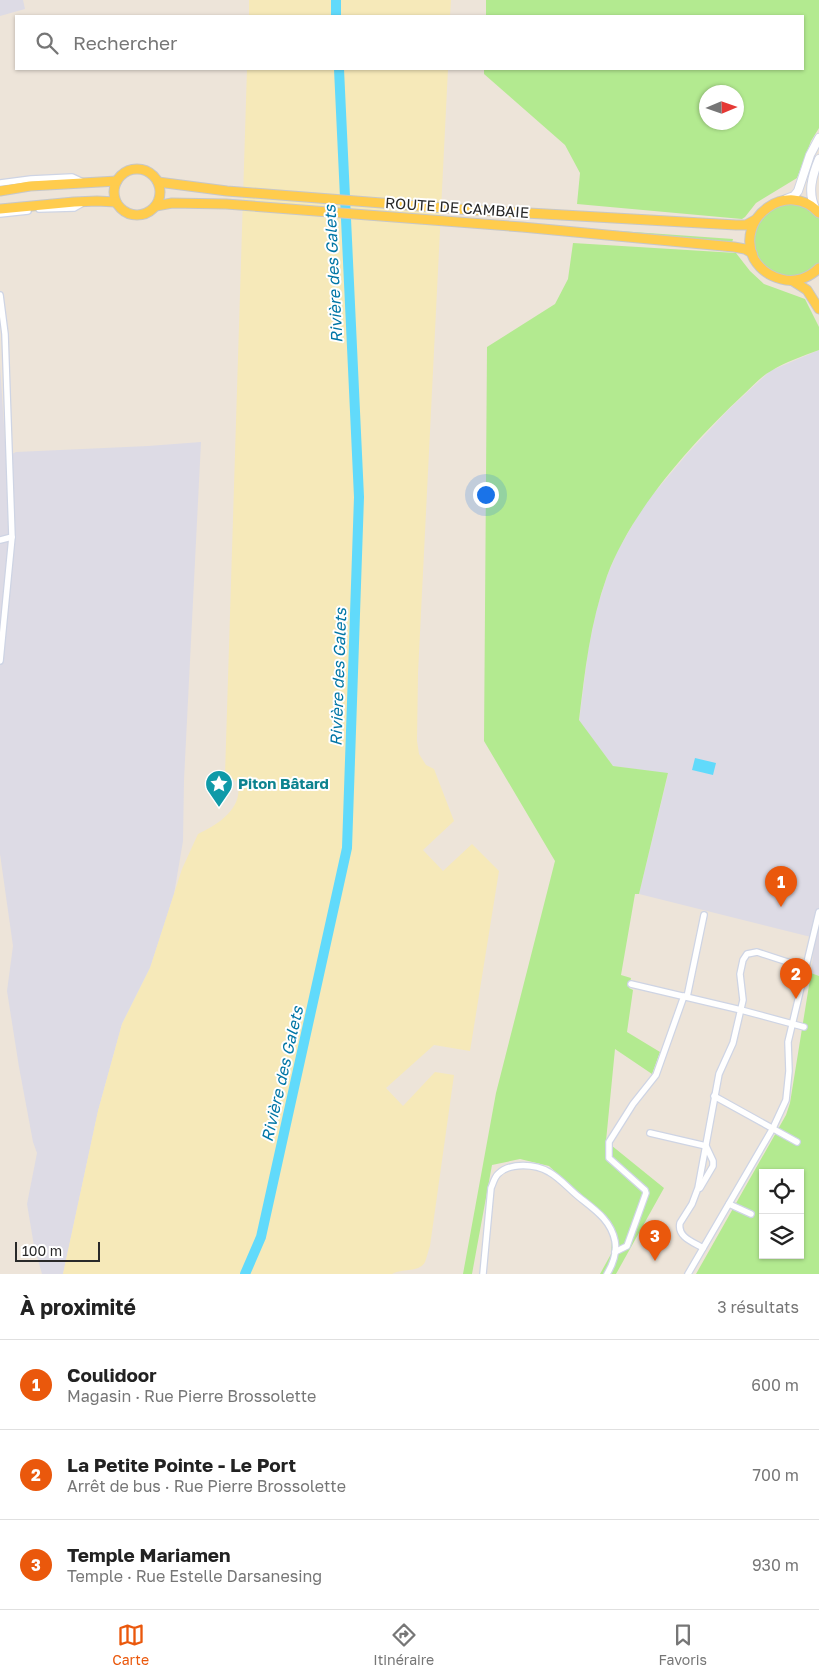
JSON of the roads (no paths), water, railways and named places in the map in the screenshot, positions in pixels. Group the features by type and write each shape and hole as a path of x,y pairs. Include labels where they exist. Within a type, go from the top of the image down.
{"main road":[{"path":"819,138 794,196 772,204 762,211 755,220 750,237 752,253 764,271 774,277 792,281 807,290 819,309"},
{"path":"818,212 811,201 810,193 819,159"},
{"name":"ROUTE DE CAMBAIE","path":"0,191 30,186 117,181 121,175 134,169 148,171 158,182 227,191 458,209 736,226 746,225 755,220"},
{"path":"0,209 34,204 85,201 116,202 114,192 117,181"},
{"path":"156,206 161,193 158,182"},
{"path":"783,200 795,200 806,204 818,212"},
{"name":"ROUTE DE CAMBAIE","path":"116,202 124,211 138,216 145,214 156,206 172,203 226,204 457,221 734,247 745,249 752,253"},
{"path":"792,281 805,278 819,268"}],"street":[{"path":"0,183 72,177 85,183"},
{"path":"0,214 74,208 85,201"},
{"path":"0,294 5,334 12,537 0,661"},
{"path":"0,540 12,537"},
{"path":"688,1274 783,1108 787,1094 789,1071 788,1042 819,912"},
{"path":"615,1252 626,1246 646,1193 609,1158 610,1142 633,1104 656,1075 685,997 704,916"},
{"path":"696,1196 720,1068 733,1043 744,995 740,974 743,960 747,954 757,952 806,968"},
{"path":"631,984 804,1027"},
{"path":"714,1096 797,1142"},
{"path":"650,1133 706,1146"},
{"path":"703,1248 682,1235 679,1227 713,1166 713,1161 706,1146"},
{"path":"483,1274 491,1188 498,1174 504,1170 524,1165 549,1172 608,1222 614,1236 615,1252 612,1265 607,1274"},
{"path":"728,1204 751,1214"}],"water":[{"path":"695,758 716,763 713,775 692,770"}],"waterway":[{"name":"Rivière des Galets","path":"336,0 336,15"},
{"name":"Rivière des Galets","path":"245,1274 261,1237 347,848 359,497 339,70"}],"place":[{"name":"Piton Bâtard","path":"219,808"},
{"name":"Coulidoor","path":"781,907"},
{"name":"La Petite Pointe - Le Port","path":"796,999"},
{"name":"Temple Mariamen","path":"655,1261"}]}
